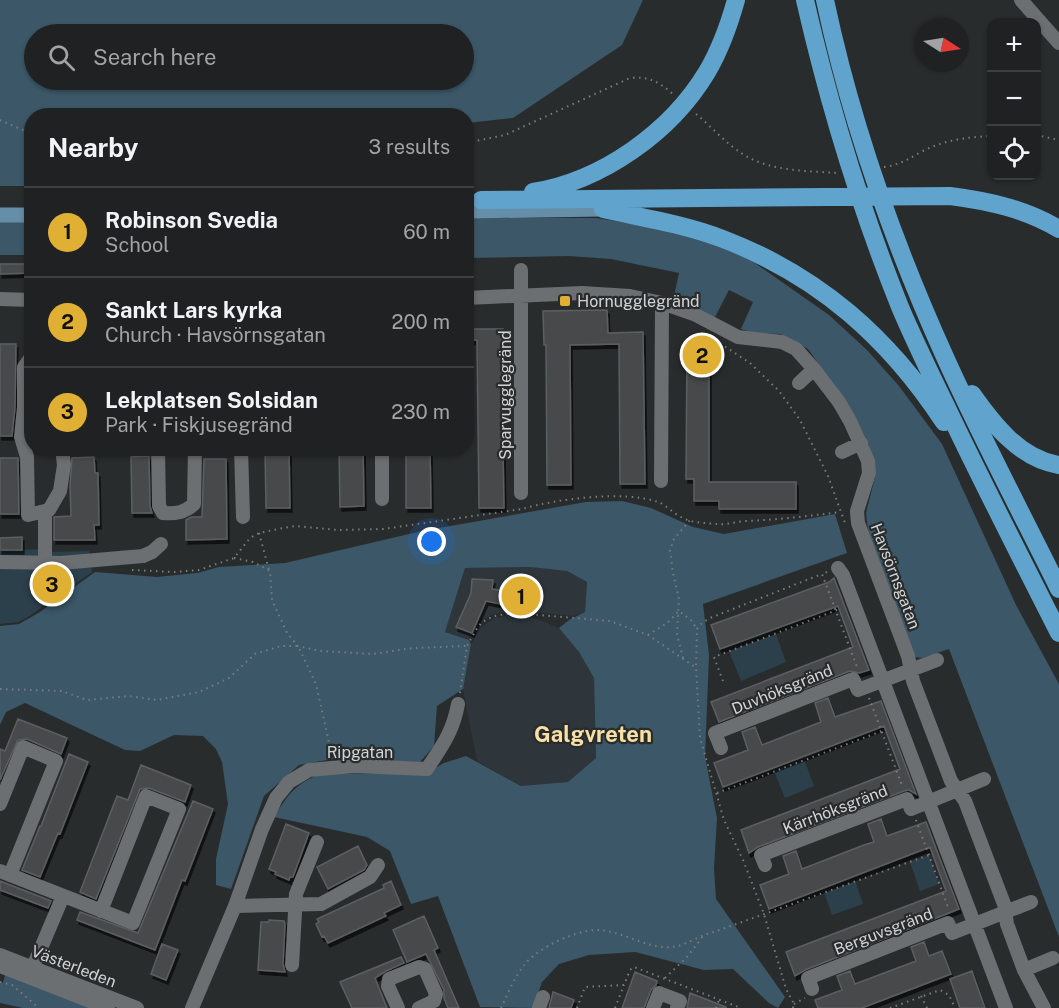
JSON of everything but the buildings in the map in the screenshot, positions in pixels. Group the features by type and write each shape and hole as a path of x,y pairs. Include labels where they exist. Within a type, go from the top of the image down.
{"highway":[{"path":"474,203 550,189 577,180 634,149 661,127 706,73 723,41 736,0"},
{"path":"805,0 844,152 877,249 901,309 979,477 1059,633"},
{"path":"825,0 864,146 900,251 946,359 1059,589"},
{"path":"474,204 950,196 1002,205 1026,212 1059,229"},
{"path":"603,209 950,206 999,214 1022,222 1059,241"},
{"path":"603,209 722,238 770,260 808,282 861,322 910,374 979,477"},
{"path":"946,359 978,403 1018,447 1035,458 1059,465"}],"main road":[{"path":"474,204 603,209"},
{"path":"0,206 24,206"},
{"path":"0,215 24,215"}],"street":[{"path":"1021,0 1059,43"},
{"name":"Sparvugglegränd","path":"520,270 521,494"},
{"name":"Havsörnsgatan","path":"474,298 521,297 531,294 630,296 662,303 696,315 738,337 782,342 796,349 814,369 839,402 868,461 869,473 856,511 858,523 908,656 912,681 951,781 964,801 1024,970 1044,1008"},
{"path":"0,299 24,300"},
{"path":"662,303 662,481"},
{"path":"24,367 21,437 24,447"},
{"path":"799,383 814,369"},
{"path":"842,452 861,443"},
{"path":"27,456 28,515 49,510 60,491 64,465 63,456"},
{"path":"158,456 159,506 163,513 174,514 188,510 194,504 195,456"},
{"path":"241,456 243,518"},
{"path":"382,456 382,499"},
{"path":"45,512 45,563"},
{"path":"0,562 45,563 143,556 161,544"},
{"path":"838,568 843,575 1006,1008"},
{"name":"Duvhöksgränd","path":"721,748 715,733 853,679 858,690 938,660"},
{"name":"Ripgatan","path":"192,1008 235,906 262,829 276,798 289,782 309,770 354,766 427,769 454,725 458,704"},
{"path":"0,804 23,747 56,761 5,873 101,911 133,923 179,809 146,796 101,911"},
{"name":"Kärrhöksgränd","path":"765,865 761,855 907,799 911,809 984,779"},
{"path":"292,964 296,894 317,842"},
{"path":"235,906 321,904 370,877 378,865"},
{"path":"31,973 63,896"},
{"name":"Berguvsgränd","path":"812,989 808,978 948,923 952,933 1031,902"},
{"name":"Västerleden","path":"0,955 31,973 108,1008"},
{"path":"1024,970 1053,958"},
{"name":"Västerleden","path":"0,966 31,973 137,1008"},
{"path":"398,1008 388,982 390,979 419,967 425,969 436,994 434,1001 419,1008"},
{"path":"653,1008 659,993 680,1001 677,1008"}],"path":[{"path":"474,142 505,135 630,78 648,78 666,88"},
{"path":"701,119 733,147 757,161 773,166 837,173"},
{"path":"0,120 24,130"},
{"path":"879,168 901,164 924,150 963,138 987,136"},
{"path":"1041,136 1059,140"},
{"path":"234,558 250,538 259,533 295,526 356,530 383,529 522,509 541,503 603,496 641,498 659,502 681,518 720,524 791,519 841,512 811,439 779,391 750,363 714,339"},
{"path":"682,658 677,634 679,599 670,550 674,539 690,520"},
{"path":"259,533 270,572 272,600 287,633 298,646 316,684 334,768"},
{"path":"131,570 175,572 199,570 234,558 253,562 270,572"},
{"path":"697,629 710,618 822,574"},
{"path":"723,681 714,657 837,610"},
{"path":"458,704 467,646 482,622 494,616 515,613 601,620 648,635 696,667 697,629 691,620 679,611"},
{"path":"648,635 667,623 679,611"},
{"path":"0,689 62,691 87,700 129,696 157,700 199,692 229,678 255,654 281,646 373,654 413,648 467,646"},
{"path":"794,1008 795,1004 786,989 764,914 743,860 724,820 717,793 882,731"},
{"path":"911,809 951,917 948,923"},
{"path":"501,1008 526,963 548,946 572,935 599,930 662,947 674,947 705,933 929,855"},
{"path":"664,979 688,956 705,933"},
{"path":"615,1008 630,970 634,967 741,1008"},
{"path":"0,982 12,985 39,1008"},
{"path":"577,1008 585,987 624,985"},
{"path":"890,1008 901,1006 939,990 950,994 955,1008"},
{"path":"921,996 927,1008"},
{"path":"716,1008 719,1000"}],"shaded area":[{"path":"0,0 643,0 622,45 513,118 474,122 474,108 24,108 24,186 0,186"},
{"path":"474,218 596,218 655,227 710,242 752,261 829,315 867,350 899,386 942,444 1016,605 1059,684 1059,937 949,649 922,658 915,657 868,530 866,513 876,473 868,444 834,385 808,349 781,334 754,333 741,329 753,302 729,290 715,317 674,296 679,273 611,259 569,256 474,258"},
{"path":"0,221 24,221 24,255 0,255"},
{"path":"622,501 651,508 693,527 724,534 835,514 847,553 703,604 709,655 705,757 717,818 714,868 716,899 785,997 778,1008 769,1003 733,969 704,970 635,952 589,955 559,964 542,982 533,1008 480,1007 438,896 411,904 390,851 367,837 274,817 293,791 320,774 426,773 444,763 466,756 521,786 568,782 596,758 594,678 579,652 559,628 585,612 587,582 567,571 530,567 465,568 445,632 469,640 471,644 463,689 437,706 434,746 420,762 332,759 299,765 264,796 231,889 216,885 216,859 228,804 222,762 216,749 203,736 174,735 140,751 125,750 25,703 6,712 0,725 0,626 19,624 40,612 95,572 157,577 197,573 219,567 285,563 422,531 586,502"},
{"path":"41,549 53,552 89,551 92,572 28,617 18,622 0,624 0,551"},
{"path":"530,567 567,571 587,582 585,612 573,616 521,611 494,614 481,620 469,640 445,632 465,568"},
{"path":"510,615 530,616 559,628 579,652 594,678 596,758 568,782 521,786 477,761 463,689 467,658 471,644 481,628 494,618"},
{"path":"776,634 786,662 741,681 729,651"},
{"path":"804,759 814,786 785,798 774,771"},
{"path":"929,855 939,884 920,891 910,862"},
{"path":"855,881 863,904 832,915 824,892"},
{"path":"6,972 98,1008 23,1008 0,1003 0,982 3,983"}],"place":[{"name":"Hornugglegränd","path":"565,301"},
{"name":"Sankt Lars kyrka","path":"702,355"},
{"name":"Lekplatsen Solsidan","path":"52,584"},
{"name":"Robinson Svedia","path":"521,596"}],"district":[{"name":"Galgvreten","path":"593,734"}]}
